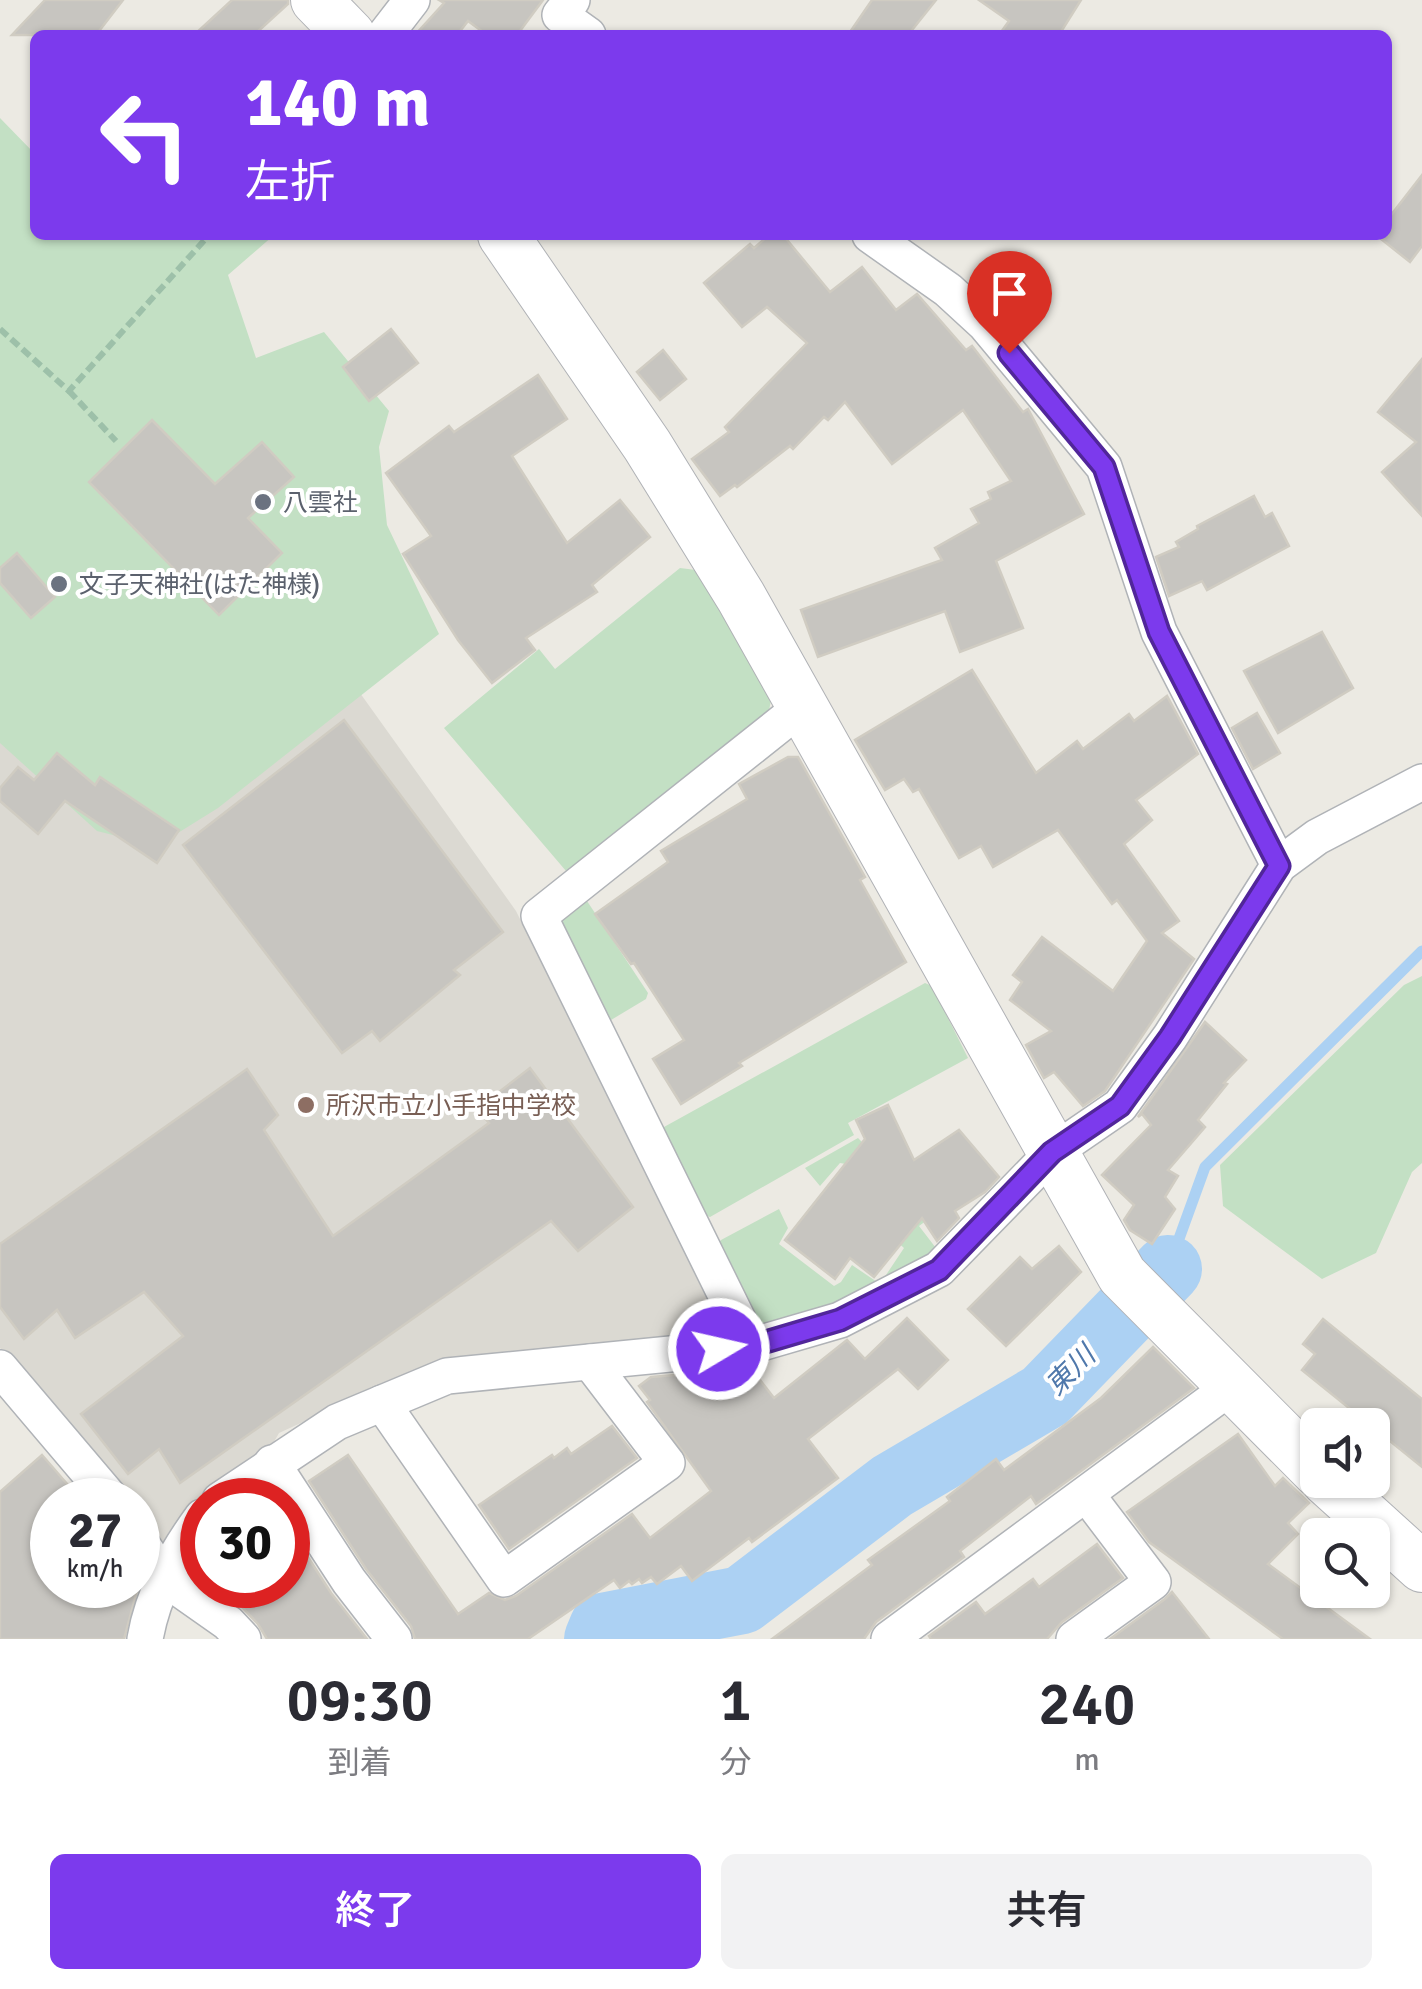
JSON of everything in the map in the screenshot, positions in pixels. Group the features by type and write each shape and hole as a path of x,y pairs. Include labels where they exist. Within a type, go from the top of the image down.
{"street":[{"path":"316,0 345,30"},
{"path":"389,30 412,0"},
{"path":"572,0 560,15 581,30"},
{"path":"506,240 647,445 741,597 1122,1275 1300,1454"},
{"path":"877,240 948,290 985,324 1104,467 1159,632 1279,866"},
{"path":"752,1346 539,916 803,706"},
{"path":"251,1478 337,1422 447,1376 752,1346 840,1320 939,1270 1052,1152 1120,1106 1170,1037 1279,866 1317,838 1422,782"},
{"path":"382,1403 504,1579 667,1463 590,1362"},
{"path":"0,1368 93,1478"},
{"path":"889,1639 1232,1386"},
{"path":"272,1463 350,1582 394,1639"},
{"path":"1074,1639 1153,1582 1087,1495"},
{"path":"1346,1498 1422,1567"},
{"path":"145,1639 150,1611 180,1547"},
{"path":"160,1572 228,1623 243,1639"}],"path":[{"path":"69,391 205,240"},
{"path":"0,329 69,391 116,441"}],"shaded area":[{"name":"所沢市立小手指中学校","path":"0,664 350,679 516,911 718,1324 693,1336 440,1359 279,1433 266,1456 241,1478 180,1478 180,1532 165,1545 160,1538 160,1478 113,1478 83,1438 0,1348"}],"green space":[{"path":"0,118 30,149 30,240 268,240 228,275 256,358 324,332 389,411 379,447 387,525 439,634 218,808 157,846 97,831 0,743"},
{"path":"680,568 696,570 771,700 768,716 572,878 444,728 539,649 555,669"},
{"path":"581,901 587,901 648,993 646,999 611,1020 604,1019 557,919"},
{"path":"1422,976 1422,1163 1412,1172 1376,1253 1322,1279 1223,1206 1220,1165 1404,985"},
{"path":"925,983 932,986 968,1058 848,1123 854,1135 710,1217 702,1214 664,1127"},
{"path":"858,1138 934,1215 919,1226 939,1252 840,1311 763,1332 717,1245 721,1240 779,1209 788,1228 779,1244 834,1286 852,1265 880,1284 904,1248 882,1228 846,1164 840,1163 820,1186 805,1168"}],"building":[{"path":"45,0 123,0 100,30 30,30 30,35 12,35"},
{"path":"232,0 288,0 259,30 199,30"},
{"path":"439,0 543,0 521,30 480,30 468,21 461,30 420,30 444,3"},
{"path":"872,0 936,0 912,30 851,30"},
{"path":"979,0 1081,0 1062,30 1003,30 1009,21"},
{"path":"1422,175 1422,246 1410,262 1382,240 1392,240 1392,214"},
{"path":"763,240 787,240 830,292 862,267 896,310 917,294 966,350 972,346 1023,412 1028,409 1084,514 996,561 1023,628 960,652 945,611 818,657 801,610 942,560 935,548 979,523 971,509 991,499 988,492 1011,481 963,410 892,464 845,402 793,449 790,446 720,496 692,459 729,432 725,427 807,343 767,307 742,327 704,283 750,244 754,248"},
{"path":"391,329 418,363 369,401 343,367"},
{"path":"663,350 686,379 660,400 637,372"},
{"path":"1422,359 1422,516 1382,472 1416,442 1378,412"},
{"path":"538,375 567,419 512,456 567,543 620,500 650,537 592,585 597,592 526,638 535,650 492,683 458,640 403,554 431,536 386,473 449,426 454,432"},
{"path":"152,420 215,484 262,442 294,477 248,518 282,553 219,615 89,482"},
{"path":"1254,496 1265,517 1272,513 1289,546 1207,590 1202,581 1169,596 1156,557 1179,547 1176,542 1197,526"},
{"path":"17,553 55,597 31,618 0,583 0,568"},
{"path":"1322,632 1353,688 1278,733 1244,671"},
{"path":"972,670 1036,773 1077,741 1083,749 1129,714 1134,721 1167,696 1198,754 1136,800 1152,820 1124,844 1179,921 1162,933 1194,959 1105,1091 1083,1106 1054,1072 1044,1078 1026,1045 1051,1031 1010,1000 1022,982 1013,975 1042,937 1113,991 1147,941 1117,900 1112,904 1058,830 993,867 981,846 959,858 919,789 913,792 904,779 885,790 855,740"},
{"path":"1257,713 1280,753 1253,769 1232,728"},
{"path":"344,720 503,932 454,970 460,975 380,1041 372,1031 342,1053 183,845"},
{"path":"57,753 95,785 100,777 179,830 157,863 65,801 38,834 0,801 0,788 18,767 34,780"},
{"path":"788,757 798,757 865,877 860,880 906,962 739,1063 742,1066 681,1104 653,1059 684,1040 634,963 595,914 668,862 661,851 747,799 739,784"},
{"path":"1205,1022 1246,1060 1198,1120 1205,1127 1168,1170 1178,1176 1165,1197 1175,1209 1152,1244 1130,1230 1124,1220 1134,1205 1102,1175 1151,1125 1142,1114 1138,1117"},
{"path":"530,1068 633,1207 578,1251 551,1221 187,1478 180,1478 180,1483 159,1449 128,1474 81,1414 183,1336 144,1292 75,1338 57,1310 24,1339 0,1307 0,1244 247,1069 278,1115 264,1130 333,1236 489,1123 477,1109"},
{"path":"888,1105 914,1160 959,1130 999,1177 985,1192 955,1211 959,1218 937,1241 922,1218 874,1277 850,1258 835,1279 785,1240 865,1139 856,1120"},
{"path":"1059,1246 1081,1272 1006,1346 968,1309 1020,1257 1032,1269"},
{"path":"907,1318 948,1360 918,1389 898,1369 808,1439 838,1478 752,1542 749,1538 692,1581 681,1566 657,1584 651,1577 642,1583 639,1579 632,1584 629,1581 620,1588 614,1580 528,1639 415,1639 411,1626 366,1569 310,1483 348,1455 458,1614 489,1593 505,1600 516,1596 632,1514 650,1538 711,1491 647,1402 650,1400 639,1386 651,1377 687,1374 700,1392 728,1370 750,1367 774,1398 847,1340 865,1359"},
{"path":"1323,1319 1422,1399 1422,1467 1390,1441 1390,1408 1349,1408 1302,1370 1315,1354 1303,1344"},
{"path":"1153,1347 1194,1388 1036,1504 1031,1496 960,1551 964,1557 876,1622 864,1639 772,1639 872,1565 868,1560 950,1501 947,1497 996,1459 1004,1470 1101,1398"},
{"path":"612,1426 637,1458 509,1549 479,1505 552,1455 554,1458 567,1448 571,1454"},
{"path":"1238,1434 1275,1486 1283,1478 1309,1503 1288,1523 1298,1534 1268,1564 1300,1588 1300,1608 1328,1608 1370,1639 1283,1639 1149,1542 1127,1512"},
{"path":"42,1455 62,1478 30,1478 30,1608 132,1608 124,1639 0,1639 0,1492"},
{"path":"1097,1544 1123,1578 1062,1622 1047,1639 929,1636 976,1602 985,1614 1033,1579 1039,1587"},
{"path":"310,1560 367,1639 267,1639 243,1608 310,1608"},
{"path":"1172,1592 1209,1639 1110,1639 1165,1599"}],"waterway":[{"name":"東川","path":"1168,1269 1205,1167 1422,951"},
{"name":"東川","path":"598,1639 603,1627 742,1600 892,1486 1045,1396 1168,1269"}],"place":[{"name":"八雲社","path":"263,502"},
{"name":"文子天神社(はた神様)","path":"59,584"},
{"name":"所沢市立小手指中学校","path":"306,1105"}],"route":[{"path":"719,1349 752,1346 840,1320 939,1270 1052,1152 1120,1106 1170,1037 1279,866 1159,632 1104,467 1009,353"}]}
